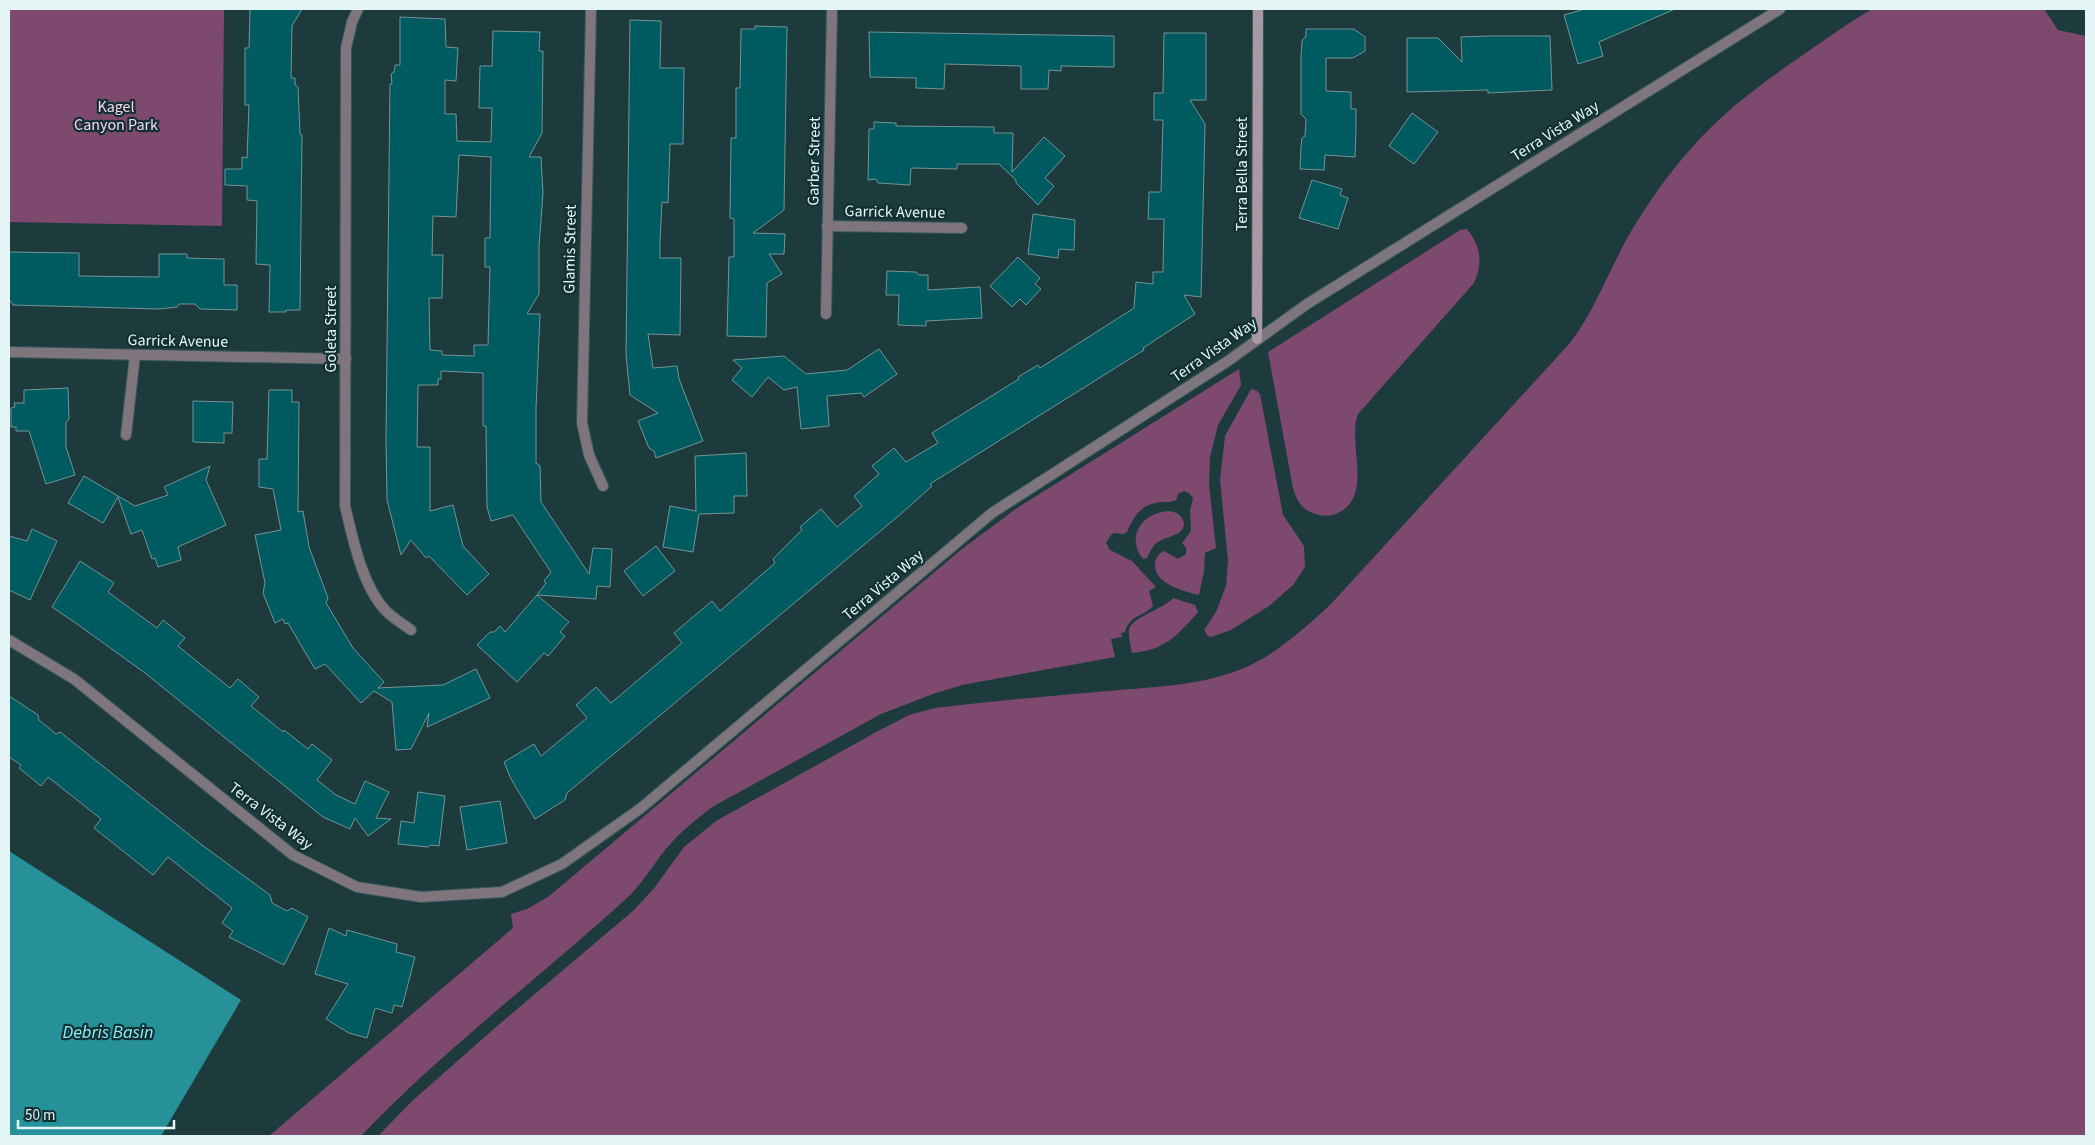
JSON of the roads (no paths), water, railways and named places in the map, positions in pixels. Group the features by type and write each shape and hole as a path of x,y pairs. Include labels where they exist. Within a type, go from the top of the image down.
{"street":[{"name":"Goleta Street","path":"358,9 352,22 346,48 345,506 354,547 372,590 386,610 411,630"},
{"name":"Glamis Street","path":"590,9 582,422 589,455 603,486"},
{"name":"Garber Street","path":"826,314 832,9"},
{"name":"Terra Bella Street","path":"1257,339 1258,9"},
{"name":"Terra Vista Way","path":"9,640 74,679 293,855 357,887 420,896 502,892 562,864 641,808 992,514 1228,362 1307,304 1780,9"},
{"name":"Garrick Avenue","path":"827,226 962,228"},
{"name":"Garrick Avenue","path":"9,352 346,359"},
{"path":"126,434 135,355"}],"water":[{"name":"Debris Basin","path":"9,851 241,1000 161,1136 9,1136"}],"park label":[{"name":"Kagel Canyon Park","path":"116,116"}]}
